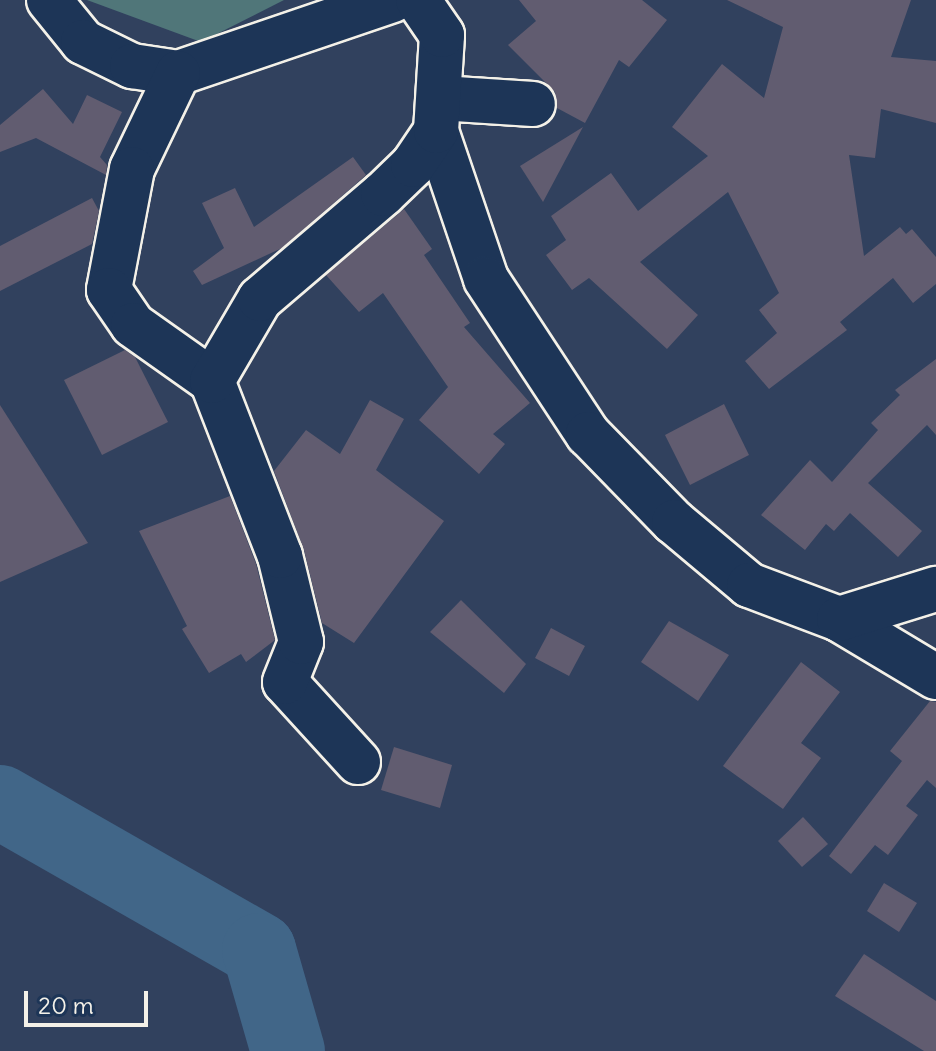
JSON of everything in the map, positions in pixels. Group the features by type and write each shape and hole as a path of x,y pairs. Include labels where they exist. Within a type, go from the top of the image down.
{"street":[{"path":"49,0 83,42 132,66 178,73 393,0"},
{"path":"418,0 442,35 438,114 486,279 588,434 674,522 749,585 839,619 936,677"},
{"path":"178,73 132,169 109,290 133,325 212,381 280,556 301,642 285,682 358,762"},
{"path":"438,114 533,104"},
{"path":"212,381 260,299 413,165 438,114"},
{"path":"839,619 936,589"}],"green space":[{"path":"87,0 284,0 201,42"}],"building":[{"path":"519,0 642,0 667,20 629,67 619,60 585,123 557,108 555,92 508,45 536,21"},
{"path":"727,0 911,0 891,57 936,61 936,123 881,109 875,158 849,155 864,256 900,227 906,234 912,229 936,257 936,284 913,303 893,278 840,322 847,330 769,389 745,361 777,333 759,310 779,293 728,192 640,262 698,315 667,349 589,278 572,290 546,255 566,240 551,216 611,173 638,211 708,156 672,127 722,64 764,98 783,27"},
{"path":"43,89 73,124 87,95 122,112 100,157 107,165 106,175 36,138 0,152 0,125"},
{"path":"583,127 543,202 520,166"},
{"path":"353,157 366,175 282,248 202,285 193,271 224,248 202,203 235,188 254,227"},
{"path":"92,198 99,211 92,244 0,291 0,246"},
{"path":"404,209 432,249 424,255 470,323 464,327 530,403 493,434 505,444 479,474 419,420 448,387 383,293 359,312 326,275"},
{"path":"125,350 135,357 168,422 102,455 64,380"},
{"path":"936,359 936,435 927,425 868,483 922,531 898,557 850,513 834,531 826,524 805,550 761,515 810,460 832,482 878,430 871,423 900,395 895,390"},
{"path":"370,400 404,419 376,470 444,521 354,643 322,623 304,550 274,471 306,430 340,454"},
{"path":"724,404 749,455 690,485 665,435"},
{"path":"0,405 88,543 0,582"},
{"path":"230,496 256,564 275,640 246,662 241,654 209,673 182,629 187,626 139,531"},
{"path":"461,600 526,664 504,693 430,632"},
{"path":"669,621 729,655 698,701 641,662"},
{"path":"551,628 585,646 569,676 535,658"},
{"path":"801,662 840,692 801,743 821,758 783,809 723,766"},
{"path":"930,701 936,702 936,788 927,780 906,806 918,815 888,855 875,845 851,874 829,856 902,761 890,751"},
{"path":"394,747 452,765 440,808 381,790"},
{"path":"803,817 828,844 802,867 778,841"},
{"path":"884,883 917,903 899,932 867,911"},
{"path":"864,954 936,1001 936,1051 924,1051 835,996"}],"waterway":[{"path":"0,802 259,950 288,1051"}]}
